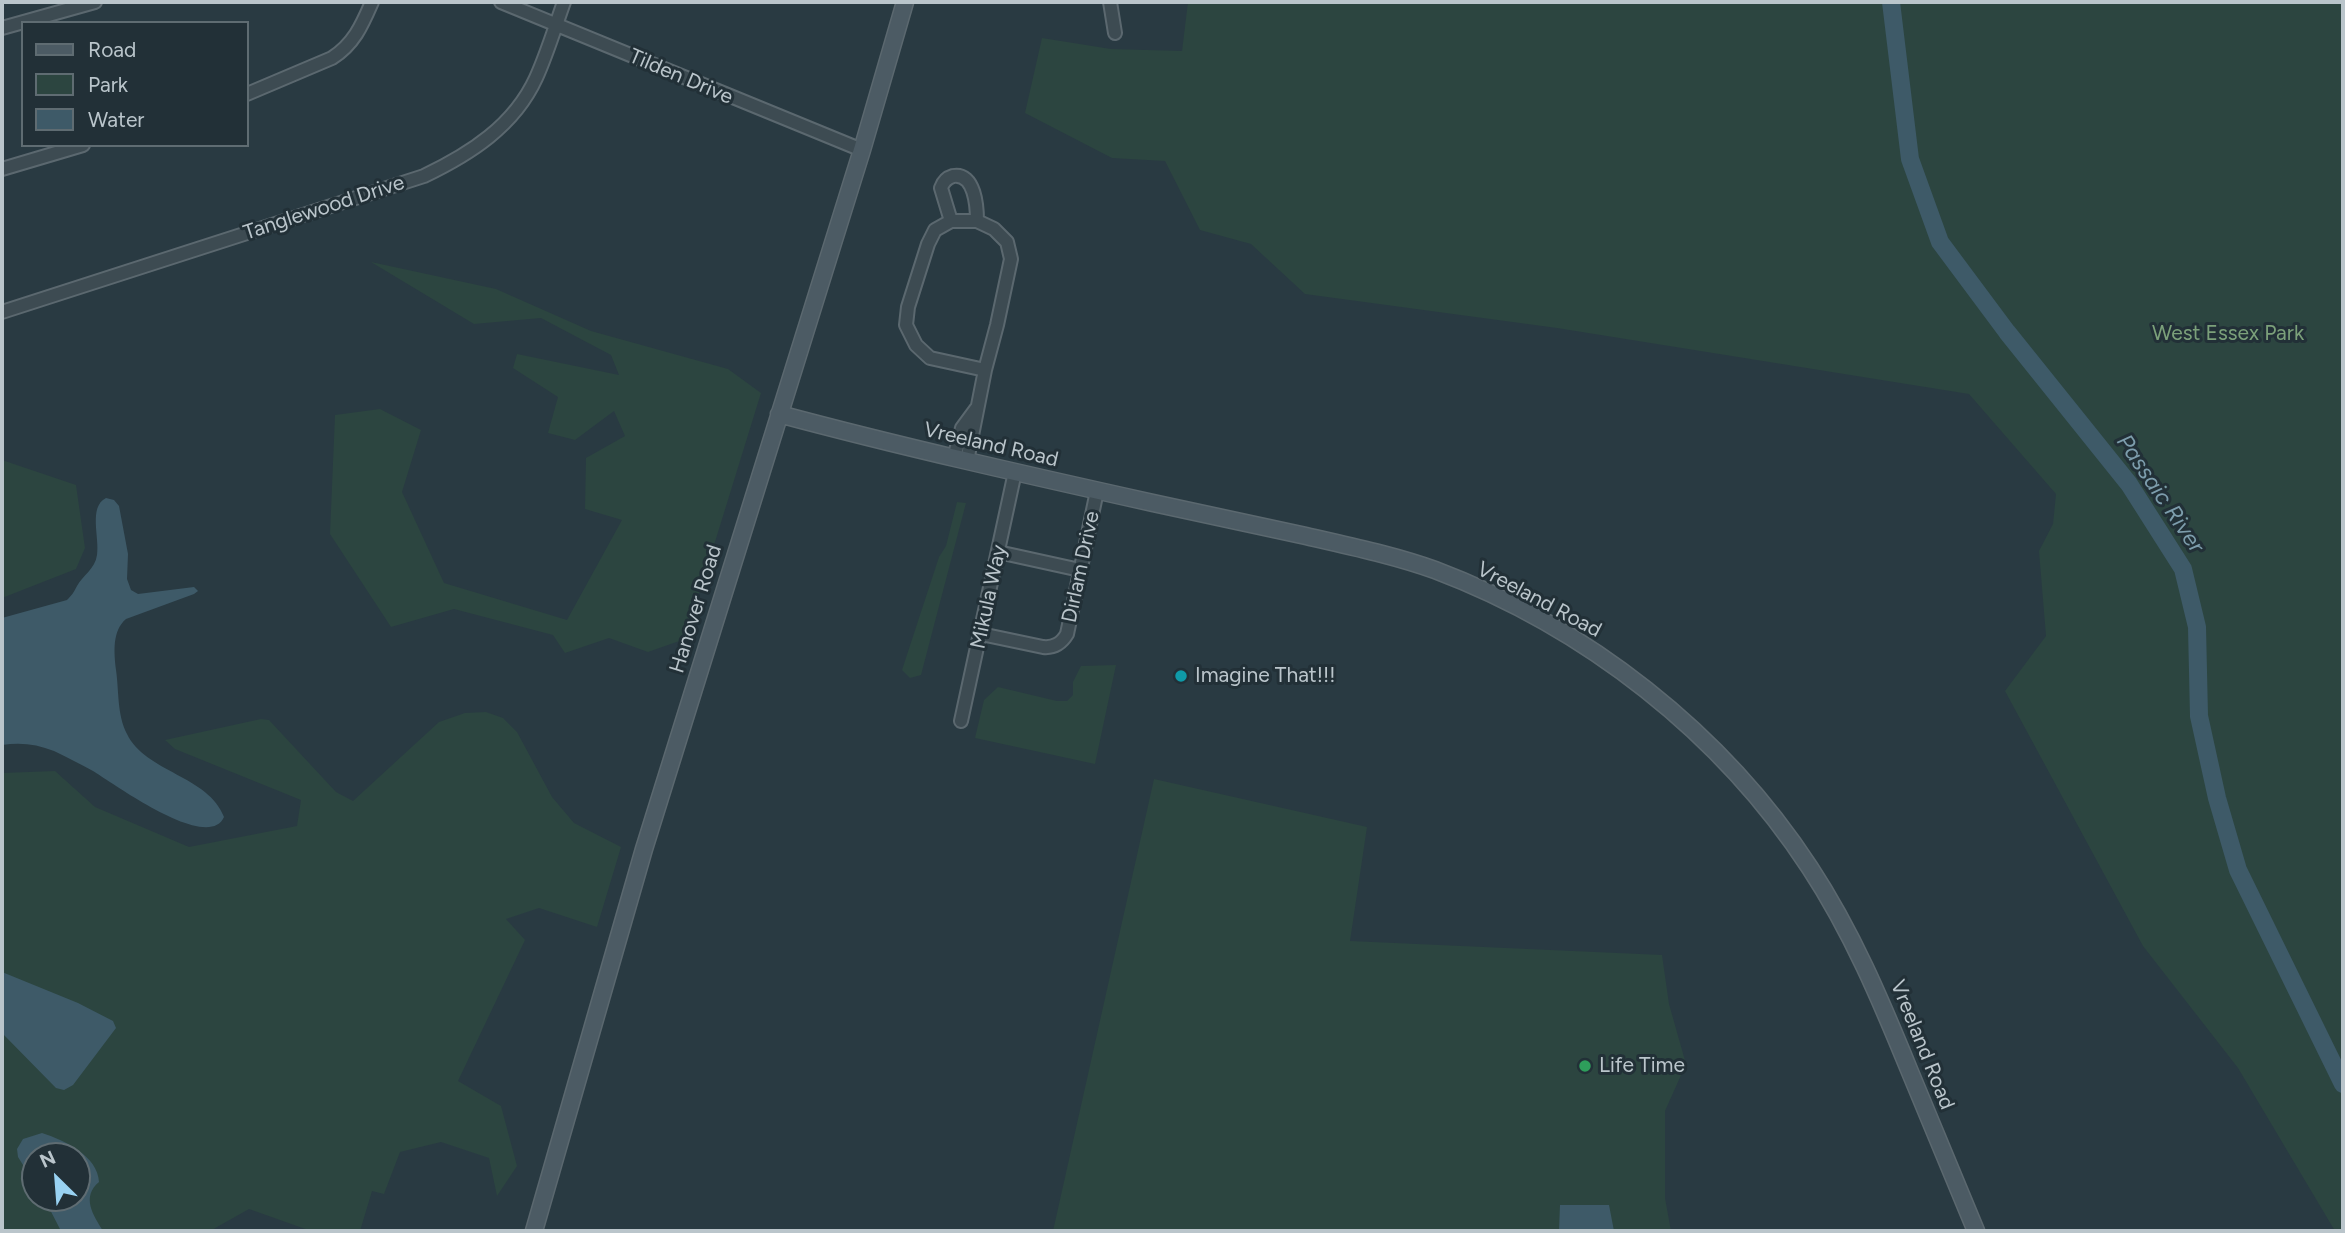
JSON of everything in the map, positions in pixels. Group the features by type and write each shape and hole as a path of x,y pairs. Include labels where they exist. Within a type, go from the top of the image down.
{"street":[{"path":"27,21 95,2"},
{"path":"248,94 342,52 360,31 372,2"},
{"name":"Tilden Drive","path":"501,2 862,150"},
{"name":"Tanglewood Drive","path":"2,312 424,176 449,164 494,134 510,117 536,79 564,2"},
{"name":"Hanover Road","path":"534,1231 644,849 900,27 905,2"},
{"path":"1110,2 1115,33"},
{"path":"2,28 21,23"},
{"path":"2,169 76,147"},
{"path":"951,221 941,188 946,179 955,176 964,178 970,184 976,201 977,221"},
{"path":"960,460 977,409 1011,259 1007,242 987,224 977,221 951,221 935,230 928,244 908,307 906,325 916,345 930,358 985,370"},
{"name":"Vreeland Road","path":"779,414 960,460 1359,548 1434,570 1509,603 1602,657 1658,698 1723,759 1801,854 1834,905 1872,978 1976,1231"},
{"name":"Mikula Way","path":"961,721 1015,472"},
{"name":"Dirlam Drive","path":"981,634 1043,647 1057,645 1067,634 1097,491"},
{"path":"998,552 1080,570"}],"green space":[{"name":"West Essex Park","path":"1188,2 2343,2 2343,1231 2335,1231 2238,1068 2143,946 2005,691 2046,636 2039,551 2053,524 2056,494 1969,394 1557,328 1305,294 1251,244 1200,230 1165,161 1112,158 1025,113 1042,38 1111,49 1182,51"},
{"path":"371,262 496,289 591,331 728,369 761,393 685,639 648,652 609,638 565,653 553,635 454,609 391,627 330,534 335,415 380,409 421,430 402,492 444,583 567,620 622,520 585,509 586,458 625,436 614,411 575,440 548,433 558,397 513,368 517,354 619,375 611,355 541,318 474,324"},
{"path":"2,460 76,485 85,548 76,569 2,598"},
{"path":"957,502 966,503 921,675 910,678 902,670 939,557 946,546"},
{"path":"1116,665 1095,764 975,738 984,700 998,687 1067,701 1073,695 1073,682 1081,666"},
{"path":"486,712 503,718 517,732 552,797 574,823 621,847 597,927 539,908 506,919 525,940 458,1081 501,1106 517,1166 497,1196 489,1158 441,1142 400,1152 384,1194 372,1191 360,1231 311,1231 249,1209 210,1231 2,1231 2,773 55,771 95,807 189,847 297,826 301,800 175,749 165,740 261,719 269,720 336,792 353,801 439,722 465,713"},
{"path":"1154,779 1367,827 1350,941 1662,955 1669,1004 1686,1064 1665,1111 1665,1198 1671,1231 1053,1231"}],"water":[{"path":"106,498 114,500 119,506 128,554 127,579 131,590 138,594 194,587 198,591 126,619 118,629 115,656 120,711 127,734 136,747 148,757 205,792 216,803 224,817 215,826 200,827 160,812 93,771 54,751 28,744 2,745 2,618 70,597 96,560 97,508"},
{"path":"2,972 78,1003 113,1021 116,1028 73,1085 64,1090 56,1088 2,1033"},
{"path":"42,1133 64,1142 21,1142"},
{"path":"21,1142 21,1162 18,1157 17,1149"},
{"path":"91,1162 99,1182 91,1194"},
{"path":"1560,1205 1609,1205 1614,1231 1559,1231"},
{"path":"91,1208 103,1231 61,1231 51,1212 91,1212"}],"waterway":[{"name":"Passaic River","path":"1891,2 1910,159 1940,242 2007,332 2129,484 2183,569 2197,627 2199,716 2217,798 2238,870 2343,1084"}],"place":[{"name":"Imagine That!!!","path":"1181,676"},
{"name":"Life Time","path":"1585,1066"}]}
